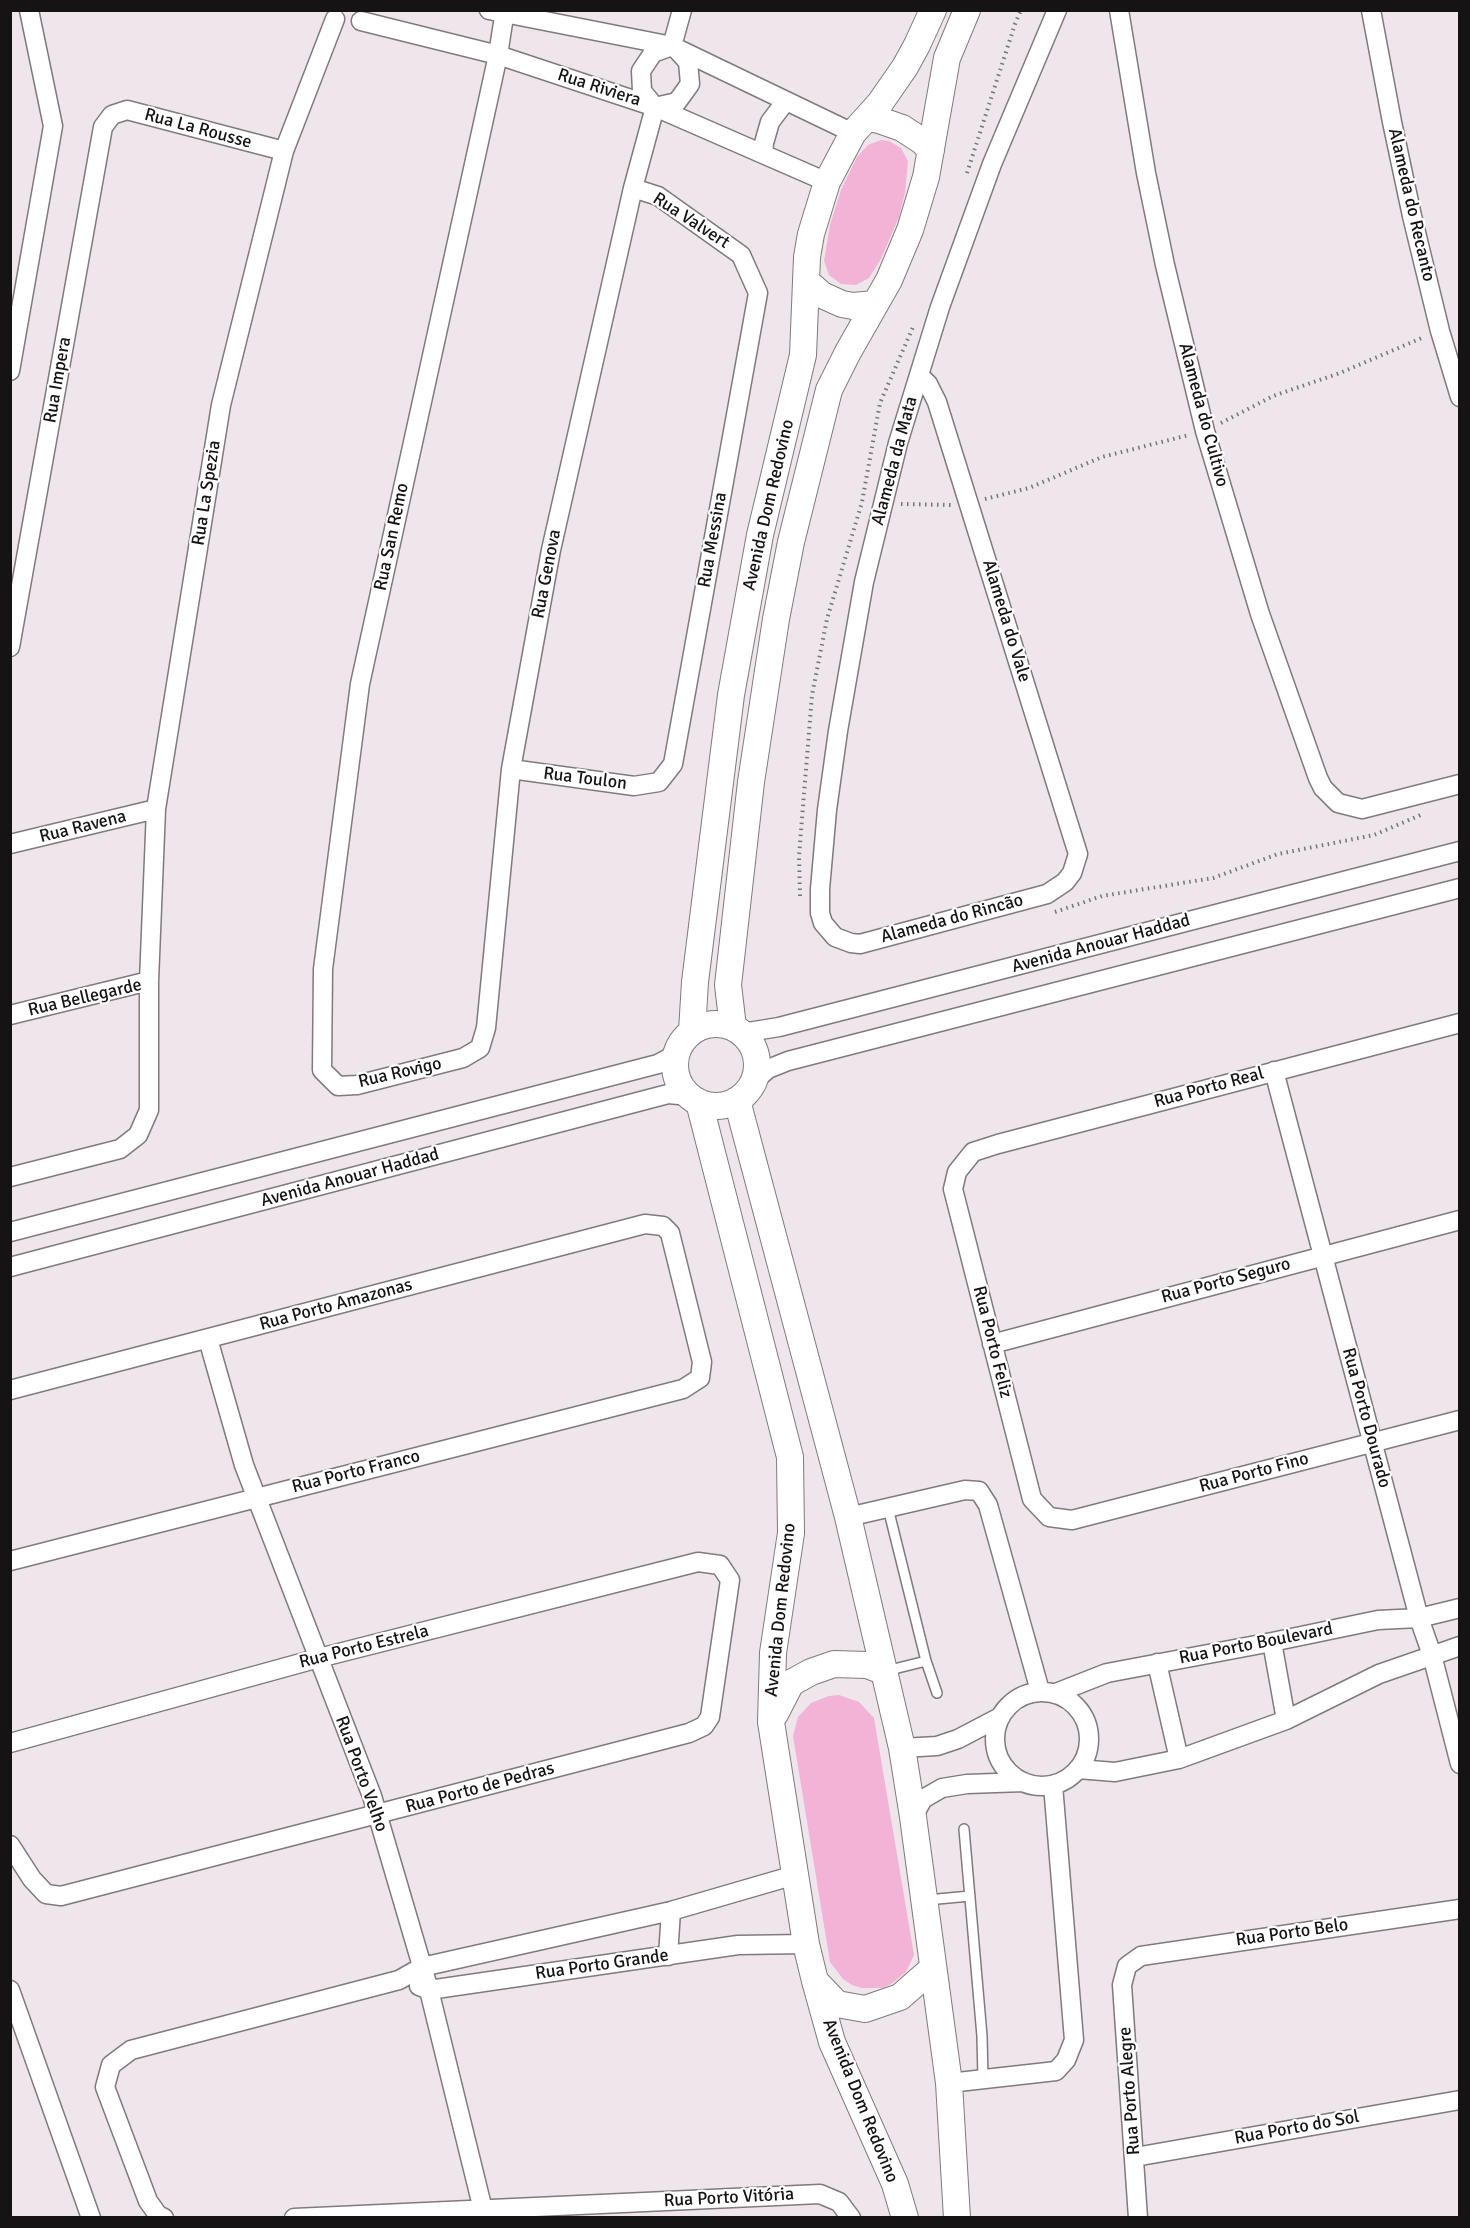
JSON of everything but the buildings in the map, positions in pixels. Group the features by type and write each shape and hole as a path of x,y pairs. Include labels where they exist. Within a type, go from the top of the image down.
{"street":[{"path":"10,372 53,126 29,10"},
{"path":"672,45 682,10"},
{"name":"Avenida Dom Redovino","path":"905,2217 895,2184 832,2042 806,1944 771,1722 774,1653 791,1533 790,1457 694,1099 683,1088 675,1068 686,1039 695,982 731,695 760,535 798,382 805,328 806,281 811,234 827,183 860,126 905,67 933,10"},
{"name":"Avenida Dom Redovino","path":"957,2217 949,2083 902,1748 848,1518 739,1108 757,1072 755,1050 738,1030 728,985 751,782 776,619 801,499 829,390 897,264 919,204 947,58 968,10"},
{"name":"Alameda da Mata","path":"828,930 820,914 827,810 850,652 882,503 919,375 959,250 992,164 1058,10"},
{"name":"Alameda do Cultivo","path":"1119,10 1153,208 1205,431 1234,531 1288,697 1318,778 1323,788 1338,803 1362,809 1460,784"},
{"name":"Alameda do Recanto","path":"1371,10 1394,132 1440,331 1460,397"},
{"path":"499,12 672,45 785,102 860,126 879,120 902,128 931,150"},
{"name":"Rua San Remo","path":"322,1070 323,969 360,684 498,55 499,12"},
{"name":"Rua Riviera","path":"331,15 348,23 367,16 498,55 655,107 827,183"},
{"name":"Rua La Spezia","path":"149,981 156,809 221,405 284,151 331,15"},
{"path":"672,45 688,62 690,84 677,102 655,107 642,91 641,70 652,53 672,45"},
{"path":"763,154 770,122 785,102"},
{"name":"Rua Genova","path":"480,1048 486,1028 511,769 551,550 633,188 655,107"},
{"name":"Rua La Rousse","path":"112,115 127,110 284,151"},
{"name":"Rua Impera","path":"10,648 103,127 112,115"},
{"name":"Rua Valvert","path":"633,188 658,196 741,255 758,293"},
{"path":"806,281 822,295 842,304 864,306 875,304"},
{"name":"Rua Messina","path":"659,783 673,764 758,293"},
{"name":"Alameda do Vale","path":"919,375 928,384 938,402 1078,854 1072,873"},
{"name":"Rua Toulon","path":"511,769 634,786 659,783"},
{"name":"Rua Ravena","path":"10,844 156,809"},
{"name":"Avenida Anouar Haddad","path":"738,1030 779,1027 1460,851"},
{"name":"Alameda do Rincão","path":"828,930 843,941 860,944 1047,894 1057,890 1072,873"},
{"name":"Avenida Anouar Haddad","path":"747,1090 768,1069 789,1061 1460,888"},
{"name":"Rua Bellegarde","path":"10,1015 149,981 149,1110 138,1136 120,1149 10,1177"},
{"name":"Rua Porto Real","path":"963,1163 973,1152 998,1144 1460,1023"},
{"path":"686,1039 712,1024 738,1030"},
{"name":"Avenida Anouar Haddad","path":"10,1232 658,1064 669,1058 686,1039"},
{"name":"Rua Rovigo","path":"322,1070 338,1086 357,1084 463,1059 480,1048"},
{"name":"Rua Porto Dourado","path":"1274,1071 1460,1764"},
{"path":"694,1099 720,1106 747,1090"},
{"name":"Avenida Anouar Haddad","path":"10,1267 668,1094 694,1099"},
{"name":"Rua Porto Feliz","path":"963,1163 957,1172 953,1189 1032,1499 1049,1517"},
{"name":"Rua Porto Seguro","path":"992,1344 1460,1220"},
{"name":"Rua Porto Amazonas","path":"10,1390 645,1224 663,1226 670,1233 702,1362 700,1378"},
{"name":"Rua Porto Velho","path":"208,1339 241,1454 372,1796 429,1990 484,2213"},
{"name":"Rua Porto Franco","path":"10,1561 683,1389 700,1378"},
{"name":"Rua Porto Fino","path":"1049,1517 1072,1520 1460,1420"},
{"path":"848,1518 965,1490 979,1491 988,1504 1048,1692"},
{"name":"Rua Porto Estrela","path":"10,1743 319,1658 698,1562 720,1565 730,1580 715,1691 710,1717 704,1726"},
{"name":"Rua Porto Boulevard","path":"1048,1692 1107,1673 1378,1620 1419,1618 1460,1608"},
{"path":"1272,1642 1286,1720"},
{"path":"1078,1769 1115,1772 1179,1759 1286,1720 1379,1674 1460,1646"},
{"path":"1157,1663 1179,1759"},
{"path":"771,1722 791,1683 811,1671 834,1664 867,1665 885,1672"},
{"path":"1048,1692 1070,1701 1081,1712 1088,1727 1089,1742 1086,1756 1078,1769 1067,1779 1053,1785 1038,1786 1024,1782 1011,1774 996,1748 996,1732 1000,1717 1010,1704 1024,1695 1048,1692"},
{"path":"902,1748 937,1746 958,1739 1000,1717"},
{"name":"Rua Porto de Pedras","path":"10,1845 32,1879 46,1894 61,1896 678,1737 704,1726"},
{"path":"913,1817 923,1799 942,1788 967,1784 1024,1782"},
{"path":"949,2083 1056,2071 1066,2060 1074,2040 1053,1785"},
{"name":"Rua Porto Grande","path":"161,2216 148,2201 105,2087 111,2065 131,2050 399,1980 422,1968 671,1911 795,1875"},
{"name":"Rua Porto Belo","path":"1127,1966 1141,1956 1460,1909"},
{"path":"668,1956 671,1911"},
{"name":"Rua Porto Grande","path":"399,1980 429,1990 738,1945 806,1944"},
{"name":"Rua Porto Alegre","path":"1127,1966 1122,1985 1138,2217"},
{"path":"814,1981 837,2004 864,2009 900,1997 932,1968"},
{"path":"10,1990 91,2217"},
{"name":"Rua Porto do Sol","path":"1135,2157 1460,2100"},
{"name":"Rua Porto Vitória","path":"294,2217 484,2213 820,2194 838,2202 851,2217"}],"lane":[{"path":"888,1508 936,1693"},
{"path":"885,1672 926,1661"},
{"path":"964,1829 982,2036 983,2079"},
{"path":"924,1900 970,1896"}],"path":[{"path":"966,176 1021,10"},
{"path":"800,900 800,856 812,695 827,619 862,499 880,403 915,323"},
{"path":"862,499 882,503 945,505 970,503 1029,488 1102,457 1205,431 1273,396 1340,373 1440,331"},
{"path":"1050,913 1102,896 1213,878 1278,854 1374,835 1427,812"}],"shaded area":[{"path":"881,140 889,141 901,148 908,161 905,193 899,217 881,259 869,278 856,285 841,284 829,275 824,261 830,225 841,190 857,157 868,145"},
{"path":"839,1695 859,1702 874,1718 914,1955 906,1972 882,1988 862,1988 852,1985 843,1979 830,1962 793,1736 798,1717 811,1703"}]}
